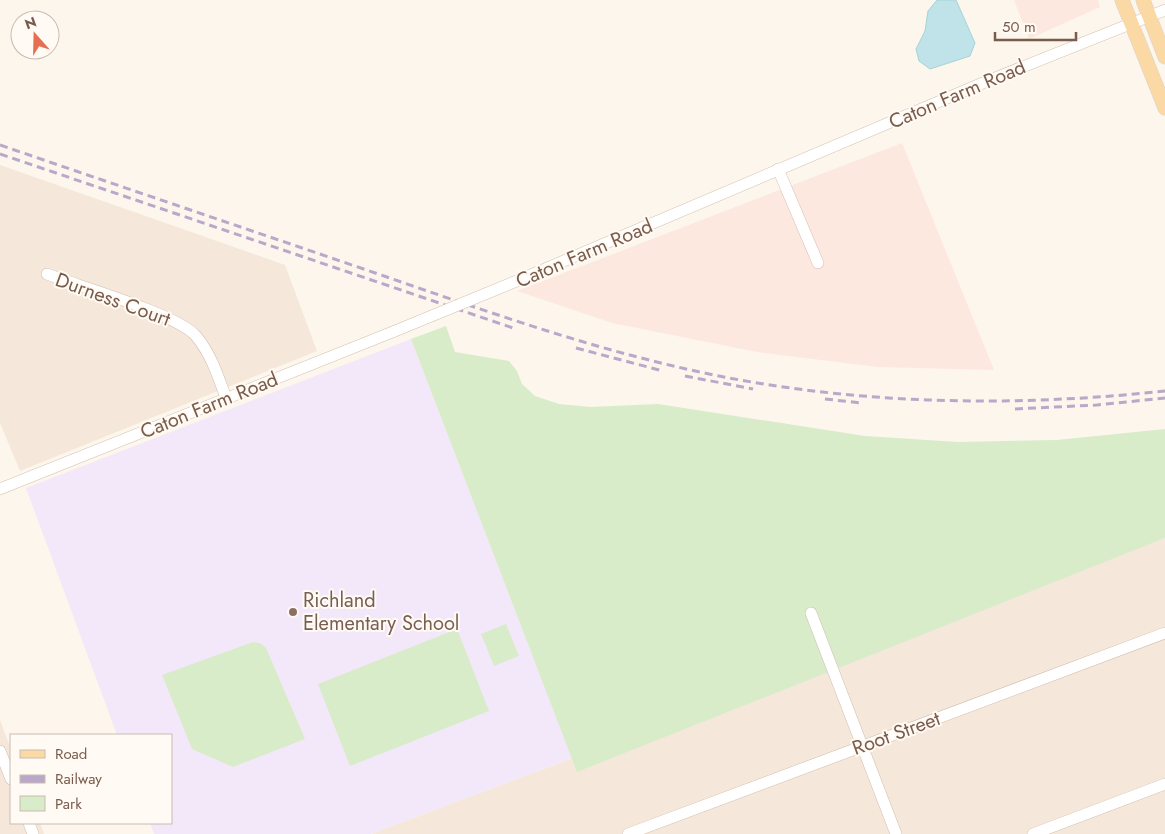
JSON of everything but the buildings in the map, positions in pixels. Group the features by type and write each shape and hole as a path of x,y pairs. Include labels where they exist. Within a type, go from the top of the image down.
{"main road":[{"path":"1122,0 1165,108"},
{"path":"1143,0 1165,57"}],"street":[{"name":"Caton Farm Road","path":"0,489 520,280 778,169 1165,10"},
{"path":"778,169 818,263"},
{"name":"Durness Court","path":"47,274 173,319 195,334 210,354 226,398"},
{"path":"811,613 896,834"},
{"name":"Root Street","path":"628,834 1165,633"},
{"path":"0,751 10,776"},
{"path":"1033,834 1165,784"}],"shaded area":[{"path":"1014,0 1098,0 1100,7 1029,39"},
{"path":"902,143 994,370 877,367 757,352 612,323 517,291"},
{"path":"0,165 285,265 317,351 20,471 0,423"},
{"name":"Richland Elementary School","path":"411,339 572,758 371,834 154,834 150,824 172,824 172,734 117,734 26,488"},
{"path":"1165,538 1165,834 371,834 562,762"},
{"path":"0,720 10,746 10,824 40,824 44,834 0,834"}],"green space":[{"path":"446,326 455,352 509,361 517,371 522,384 535,396 559,404 590,407 658,404 865,436 958,442 1057,440 1165,429 1165,538 577,772 411,339"},
{"path":"506,624 519,656 494,666 481,634"},
{"path":"457,629 489,711 350,766 318,684"},
{"path":"253,642 260,643 266,648 305,739 233,767 192,749 162,675"}],"water":[{"path":"937,0 956,0 975,43 970,56 930,69 919,61 916,49 925,31 928,11"}],"railway":[{"path":"0,145 508,318 591,344 676,367 774,386 886,398 998,401 1109,396 1165,391"},
{"path":"0,154 516,329"},
{"path":"576,348 663,371"},
{"path":"685,376 753,389"},
{"path":"1015,409 1097,405 1165,398"},
{"path":"825,399 862,403"}],"place":[{"name":"Richland Elementary School","path":"293,612"}]}
